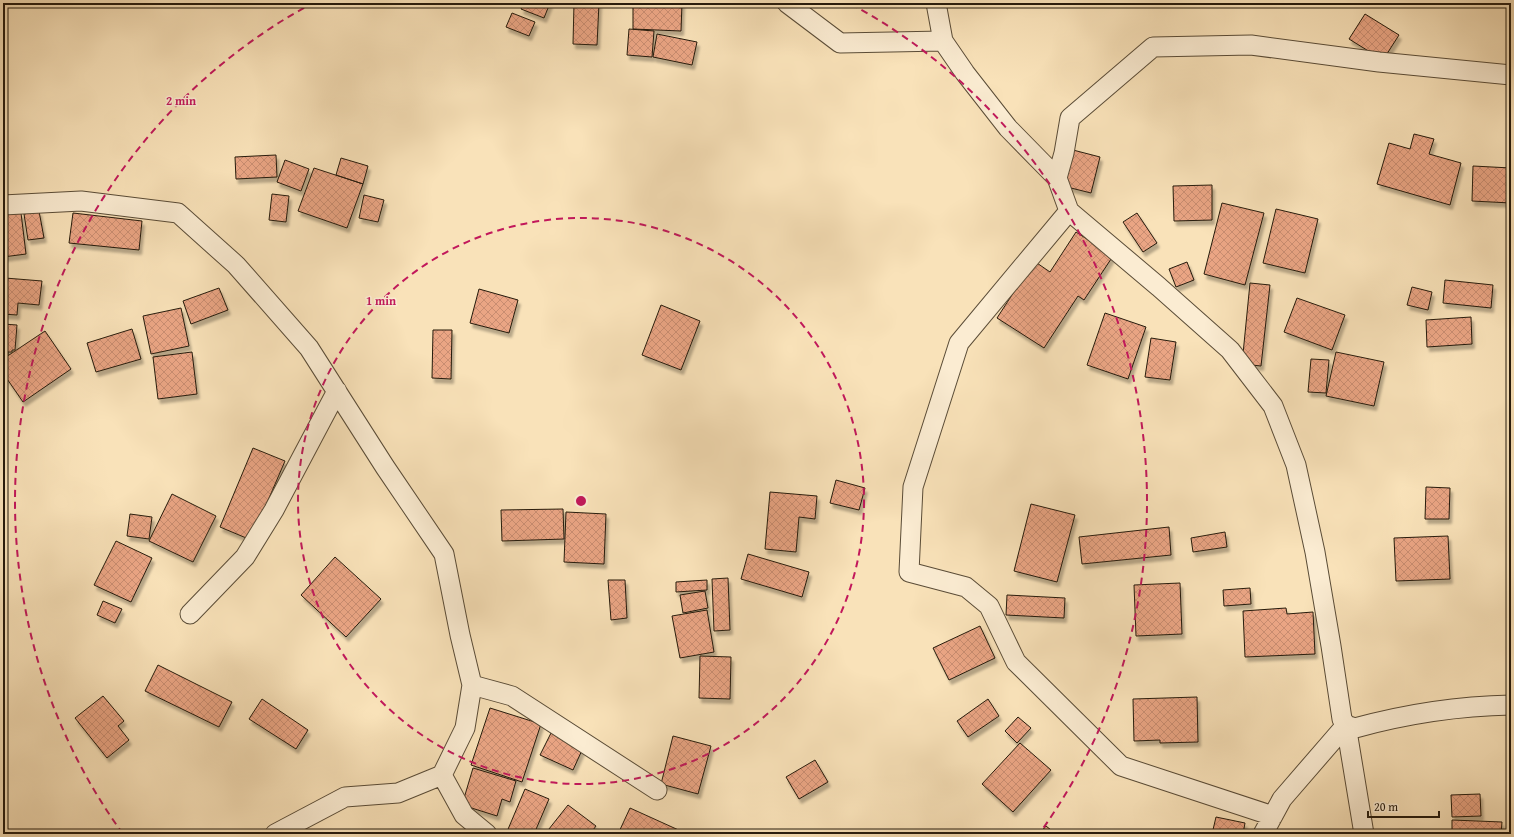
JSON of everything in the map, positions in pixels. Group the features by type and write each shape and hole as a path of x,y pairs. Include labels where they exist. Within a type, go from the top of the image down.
{"street":[{"path":"787,3 840,43 943,42"},
{"path":"936,3 943,42 1008,128 1056,178 1069,211 1159,286 1230,350 1273,406 1296,465 1315,552 1342,719 1346,725 1364,834"},
{"path":"1056,178 1064,153 1070,118 1153,47 1251,45 1379,62 1511,75"},
{"path":"3,205 81,201 178,212 241,271 309,348 385,467 444,554 472,685 465,728 442,775 398,793 345,797 275,834"},
{"path":"1069,211 959,343 913,487 909,572 966,587 989,606 1016,662 1121,766 1273,816"},
{"path":"190,614 245,557 274,510 337,391"},
{"path":"472,685 512,696 657,790"},
{"path":"1346,725 1355,728 1411,715 1478,706 1511,705"},
{"path":"1263,834 1282,798 1346,725"},
{"path":"442,775 464,815 487,834"}],"building":[{"path":"524,3 550,3 544,18 521,9"},
{"path":"574,3 599,3 597,45 573,44"},
{"path":"633,3 682,3 681,31 633,29"},
{"path":"512,13 535,22 529,36 506,27"},
{"path":"1365,14 1399,35 1383,60 1349,39"},
{"path":"629,29 654,31 652,57 627,55"},
{"path":"657,34 697,42 692,65 653,57"},
{"path":"1414,134 1434,139 1429,154 1461,163 1450,205 1377,184 1389,143 1410,149"},
{"path":"1073,150 1100,157 1091,193 1063,186"},
{"path":"276,155 277,177 236,179 235,157"},
{"path":"341,158 368,166 363,184 336,175"},
{"path":"285,160 309,169 301,191 277,182"},
{"path":"1473,166 1511,168 1511,203 1472,201"},
{"path":"314,168 363,184 347,228 298,211"},
{"path":"1212,185 1212,220 1174,221 1173,186"},
{"path":"272,194 289,196 286,222 269,220"},
{"path":"364,195 384,200 378,222 359,218"},
{"path":"1222,203 1264,213 1245,285 1204,274"},
{"path":"1276,209 1318,219 1305,273 1263,263"},
{"path":"39,211 44,238 28,240 24,214"},
{"path":"21,213 26,254 3,257 3,215"},
{"path":"73,213 142,221 139,250 69,243"},
{"path":"1137,213 1157,243 1143,252 1123,222"},
{"path":"1076,232 1113,256 1084,300 1078,296 1044,348 997,318 1034,261 1050,272"},
{"path":"1187,262 1194,280 1176,287 1169,269"},
{"path":"5,278 42,281 39,305 18,303 17,315 3,314"},
{"path":"1445,280 1493,285 1491,308 1443,303"},
{"path":"1250,283 1270,285 1261,366 1242,364"},
{"path":"1412,287 1432,292 1428,310 1407,305"},
{"path":"219,288 228,310 191,324 183,301"},
{"path":"479,289 518,300 509,333 470,323"},
{"path":"1297,298 1345,315 1332,350 1284,332"},
{"path":"661,305 700,321 681,370 642,355"},
{"path":"181,308 189,346 151,354 143,316"},
{"path":"1105,313 1146,327 1128,379 1087,365"},
{"path":"1471,317 1472,344 1427,347 1426,320"},
{"path":"3,324 17,325 15,350 8,352 8,355 4,355 4,358"},
{"path":"132,329 141,359 96,372 87,343"},
{"path":"433,330 452,330 451,379 432,378"},
{"path":"45,331 71,369 23,402 3,373 3,359"},
{"path":"1151,338 1176,342 1170,380 1145,377"},
{"path":"192,352 197,394 158,399 153,357"},
{"path":"1336,352 1384,362 1374,406 1326,396"},
{"path":"1311,359 1329,360 1326,393 1308,392"},
{"path":"253,448 285,461 251,540 220,527"},
{"path":"836,480 865,488 859,510 830,503"},
{"path":"1426,487 1450,488 1449,519 1425,519"},
{"path":"770,492 817,496 815,519 799,517 796,552 765,549"},
{"path":"172,494 216,516 193,562 149,541"},
{"path":"1031,504 1075,515 1057,582 1014,571"},
{"path":"563,509 564,539 502,541 501,510"},
{"path":"566,512 606,514 604,564 564,562"},
{"path":"130,514 152,517 149,539 127,536"},
{"path":"1169,527 1171,555 1082,564 1079,537"},
{"path":"1225,532 1227,547 1193,552 1191,538"},
{"path":"1448,536 1450,579 1396,581 1394,538"},
{"path":"116,541 152,558 131,602 94,585"},
{"path":"748,554 809,572 802,597 741,579"},
{"path":"335,557 381,599 346,637 301,595"},
{"path":"728,578 730,630 714,631 712,579"},
{"path":"608,580 625,580 627,618 611,620"},
{"path":"707,580 707,590 676,592 676,582"},
{"path":"1180,583 1182,634 1136,636 1134,585"},
{"path":"1250,588 1251,604 1224,606 1223,590"},
{"path":"705,591 708,608 683,613 680,595"},
{"path":"1007,595 1065,598 1064,618 1006,615"},
{"path":"103,601 122,609 115,623 97,615"},
{"path":"1286,608 1287,614 1313,612 1315,654 1245,657 1243,611"},
{"path":"707,610 714,652 680,658 672,616"},
{"path":"980,626 995,658 949,680 933,648"},
{"path":"700,656 731,657 730,699 699,698"},
{"path":"158,665 232,702 219,727 145,691"},
{"path":"103,696 124,721 118,726 129,740 107,758 75,718"},
{"path":"1197,697 1198,742 1160,743 1160,740 1134,741 1133,699"},
{"path":"262,699 308,730 296,749 249,719"},
{"path":"988,699 999,716 968,737 957,721"},
{"path":"490,708 541,724 522,782 471,765"},
{"path":"1018,717 1031,728 1017,743 1005,731"},
{"path":"551,733 583,748 573,770 540,755"},
{"path":"673,736 711,746 698,794 661,784"},
{"path":"1020,743 1051,770 1013,812 982,784"},
{"path":"815,760 828,782 799,799 786,777"},
{"path":"473,768 516,781 510,802 502,799 497,816 462,805"},
{"path":"525,789 549,799 534,834 506,834"},
{"path":"1511,793 1511,815 1508,794"},
{"path":"1480,794 1481,816 1452,817 1451,795"},
{"path":"568,805 596,826 590,834 545,834"},
{"path":"630,808 683,832 682,834 618,834"},
{"path":"1216,817 1245,823 1243,834 1212,834"},
{"path":"1452,820 1502,822 1501,834 1452,834"},
{"path":"1046,826 1056,834 1039,834"}]}
